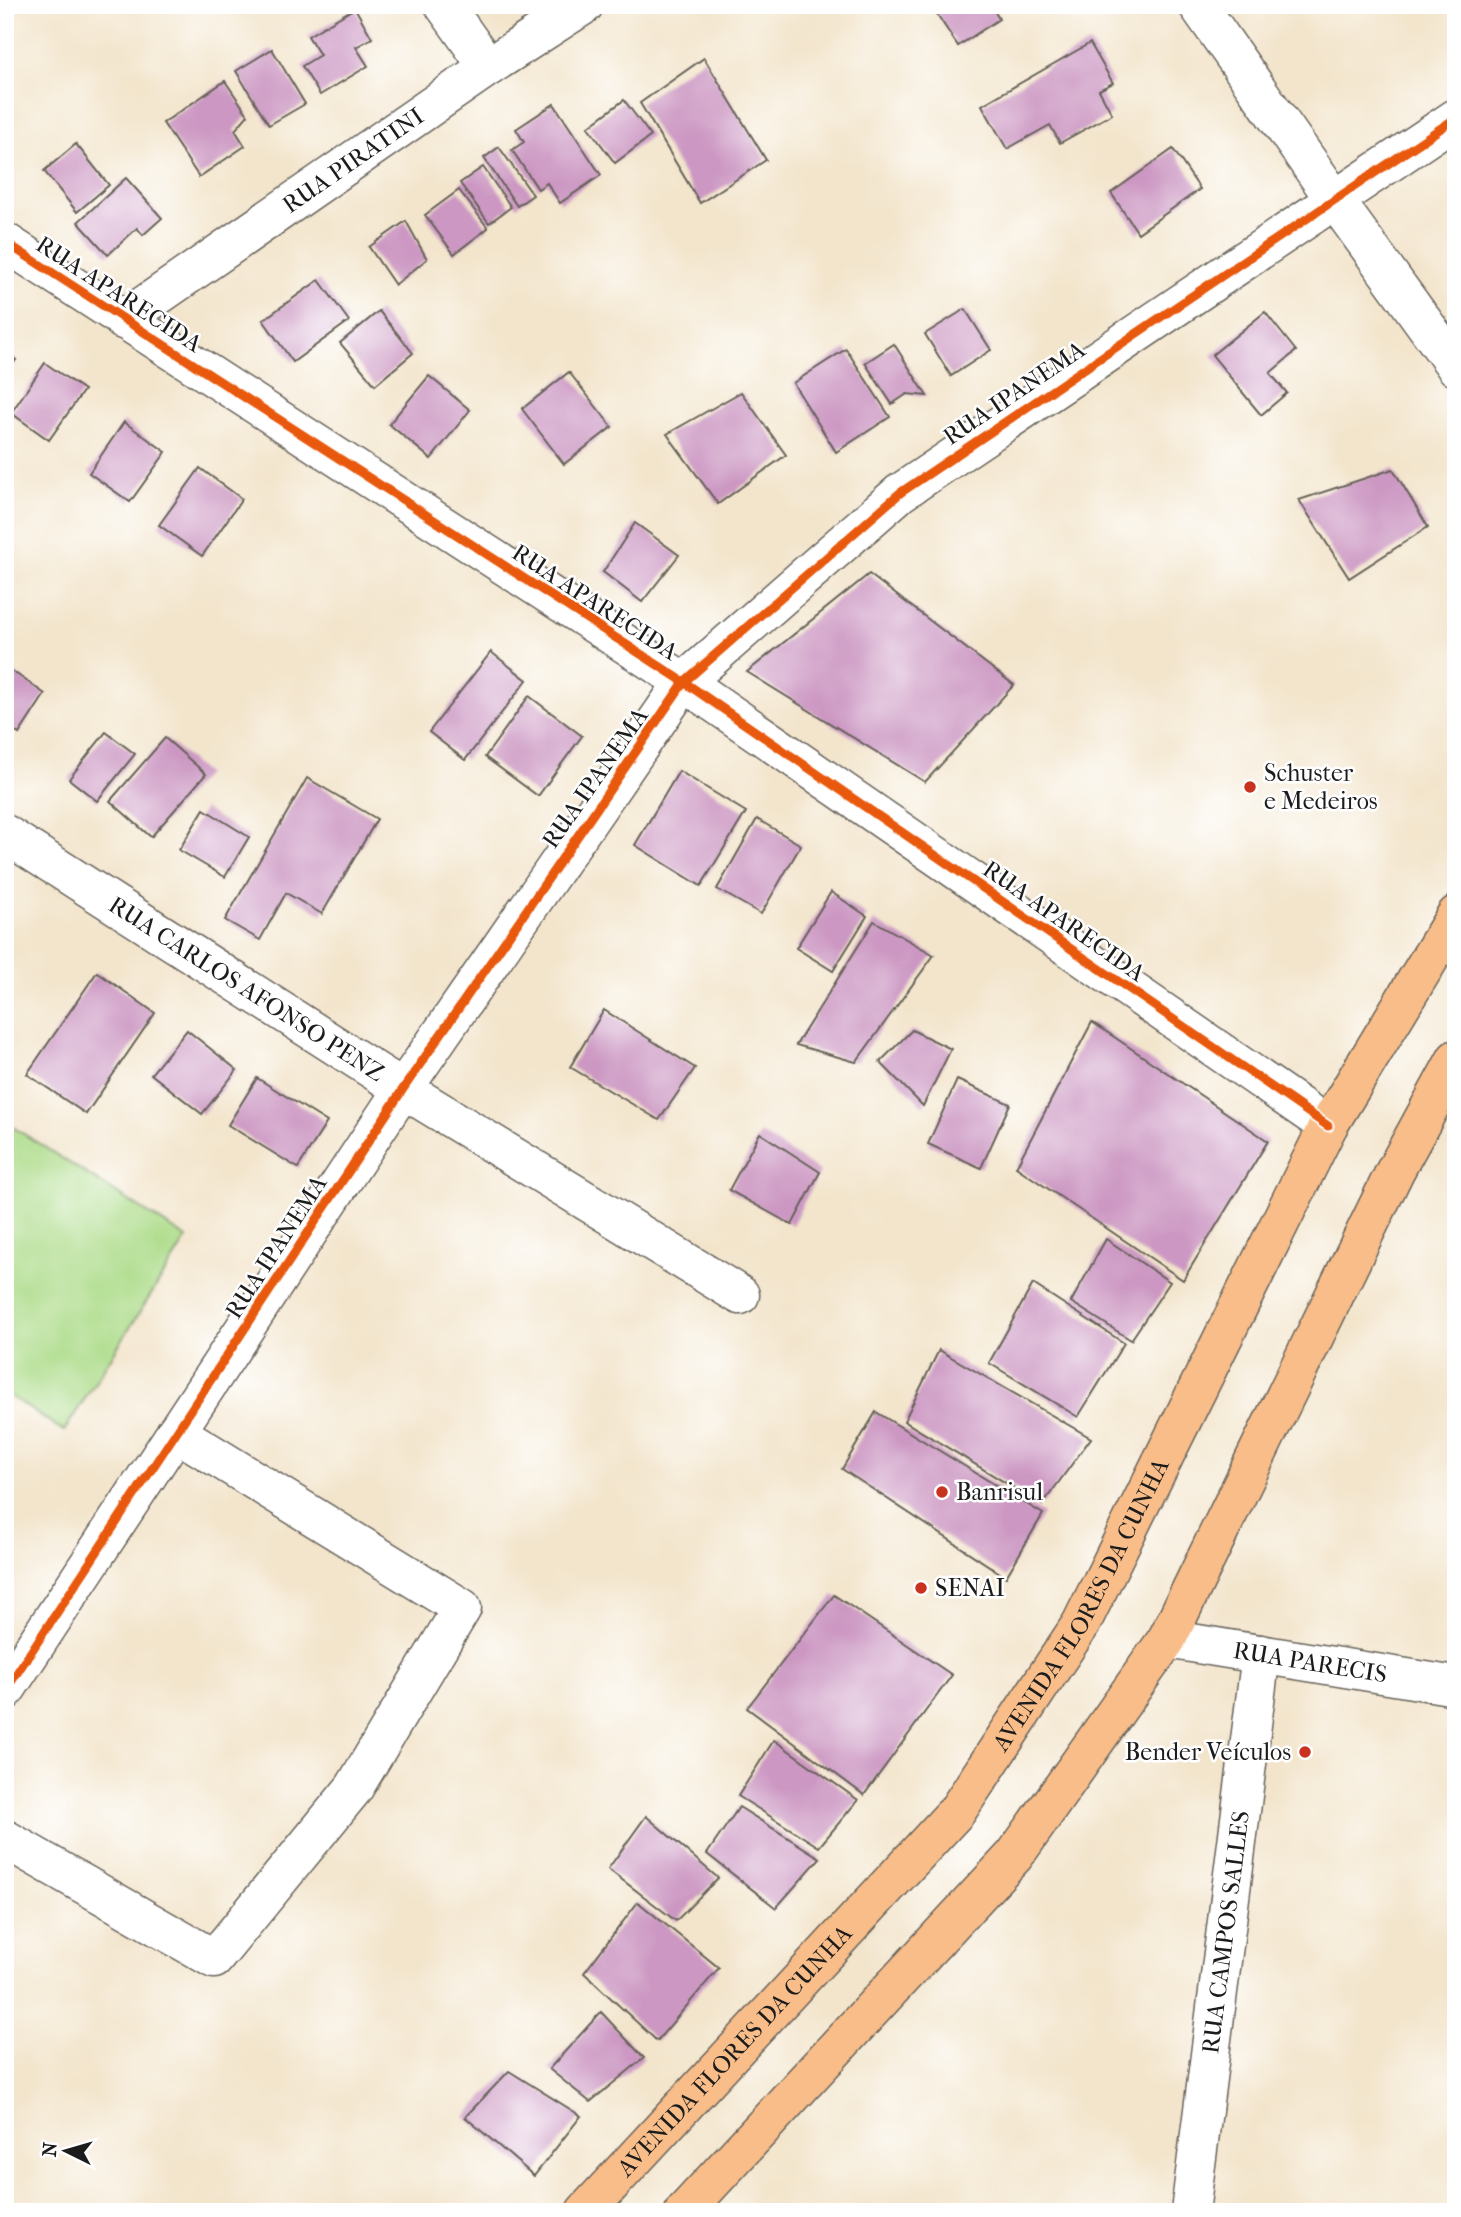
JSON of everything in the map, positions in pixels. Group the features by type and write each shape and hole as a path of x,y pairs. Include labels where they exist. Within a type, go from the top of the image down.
{"main road":[{"name":"AVENIDA FLORES DA CUNHA","path":"585,2212 957,1811 1081,1625 1328,1126 1456,915"},
{"path":"684,2212 1015,1855 1167,1639 1395,1171 1456,1059"}],"street":[{"path":"444,5 488,67"},
{"name":"RUA PIRATINI","path":"123,320 488,67 584,5"},
{"path":"1198,5 1456,367"},
{"name":"RUA IPANEMA","path":"5,1691 403,1089 684,682 900,493 1456,118"},
{"name":"RUA APARECIDA","path":"5,243 684,682 1328,1126"},
{"name":"RUA CARLOS AFONSO PENZ","path":"5,834 403,1089 740,1296"},
{"path":"5,1839 214,1959 354,1788 462,1608 176,1432"},
{"name":"RUA PARECIS","path":"1167,1639 1456,1686"},
{"name":"RUA CAMPOS SALLES","path":"1190,2212 1261,1654"}],"green space":[{"path":"5,1122 187,1238 64,1431 5,1393"}],"building":[{"path":"931,5 991,5 999,19 958,46"},
{"path":"355,8 372,38 356,47 368,66 320,95 302,66 320,55 308,36"},
{"path":"1090,43 1113,83 1099,90 1112,114 1060,143 1050,125 1007,149 982,105"},
{"path":"272,49 305,104 269,125 236,71"},
{"path":"704,58 766,160 700,203 640,103"},
{"path":"225,81 248,115 235,130 245,146 199,177 163,123"},
{"path":"624,100 651,136 615,163 588,127"},
{"path":"554,104 601,175 560,203 547,183 538,189 512,150 524,142 516,129"},
{"path":"76,144 109,185 77,212 44,171"},
{"path":"499,147 533,195 517,206 484,158"},
{"path":"1173,149 1200,189 1138,233 1111,193"},
{"path":"483,167 511,207 489,223 460,183"},
{"path":"126,178 162,218 143,235 137,228 108,255 78,222"},
{"path":"459,190 488,228 454,254 425,215"},
{"path":"406,221 427,259 395,285 369,247"},
{"path":"319,280 349,321 293,362 263,320"},
{"path":"965,309 991,350 951,376 925,334"},
{"path":"379,311 413,353 375,385 340,343"},
{"path":"1265,312 1296,351 1270,373 1287,393 1261,415 1212,355"},
{"path":"894,344 927,396 907,394 892,404 865,363"},
{"path":"846,349 890,417 836,452 793,383"},
{"path":"5,351 16,360 5,374"},
{"path":"45,363 84,390 49,440 11,413"},
{"path":"569,372 612,427 564,464 522,409"},
{"path":"429,376 470,410 431,459 389,424"},
{"path":"741,392 786,455 718,504 667,434"},
{"path":"124,422 166,452 130,502 89,473"},
{"path":"200,468 242,499 202,556 159,525"},
{"path":"1393,469 1428,527 1349,578 1299,500"},
{"path":"635,523 679,555 642,602 603,572"},
{"path":"869,574 1014,685 925,782 747,672"},
{"path":"491,652 527,680 465,760 429,732"},
{"path":"5,666 45,694 19,734 5,724"},
{"path":"529,696 582,736 538,796 485,757"},
{"path":"106,732 135,754 97,801 69,779"},
{"path":"165,738 206,774 151,837 110,801"},
{"path":"679,771 746,812 701,886 635,845"},
{"path":"307,778 377,819 322,914 286,893 260,940 225,920"},
{"path":"204,809 249,837 225,877 179,850"},
{"path":"757,819 801,845 761,914 717,889"},
{"path":"831,892 867,916 833,971 796,948"},
{"path":"874,921 934,955 856,1062 796,1045"},
{"path":"97,972 155,1013 86,1114 27,1074"},
{"path":"604,1010 695,1068 659,1120 570,1067"},
{"path":"1092,1022 1268,1141 1183,1280 1016,1167"},
{"path":"187,1030 237,1070 202,1114 151,1074"},
{"path":"912,1030 951,1049 923,1106 880,1062"},
{"path":"257,1078 327,1122 298,1168 228,1125"},
{"path":"957,1080 1010,1104 981,1168 928,1144"},
{"path":"760,1133 820,1172 792,1225 729,1190"},
{"path":"1106,1239 1170,1282 1131,1340 1071,1302"},
{"path":"1033,1284 1124,1343 1078,1417 989,1363"},
{"path":"939,1350 1091,1438 1042,1505 904,1421"},
{"name":"Banrisul","path":"876,1412 1043,1514 1006,1577 842,1469"},
{"path":"834,1595 952,1675 864,1795 747,1708"},
{"path":"774,1740 858,1800 819,1847 738,1796"},
{"path":"739,1807 820,1858 776,1908 707,1854"},
{"path":"646,1816 718,1878 676,1921 608,1869"},
{"path":"638,1902 719,1968 657,2041 584,1973"},
{"path":"601,2012 644,2058 590,2102 549,2069"},
{"path":"509,2071 581,2116 534,2176 465,2117"}],"cycle path":[{"path":"5,1691 403,1089 684,682 900,493 1456,118"},
{"path":"5,242 684,682 1328,1126"}],"place":[{"name":"Schuster e Medeiros","path":"1250,787"},
{"name":"Banrisul","path":"942,1492"},
{"name":"SENAI","path":"921,1588"},
{"name":"Bender Veículos","path":"1305,1752"}]}
